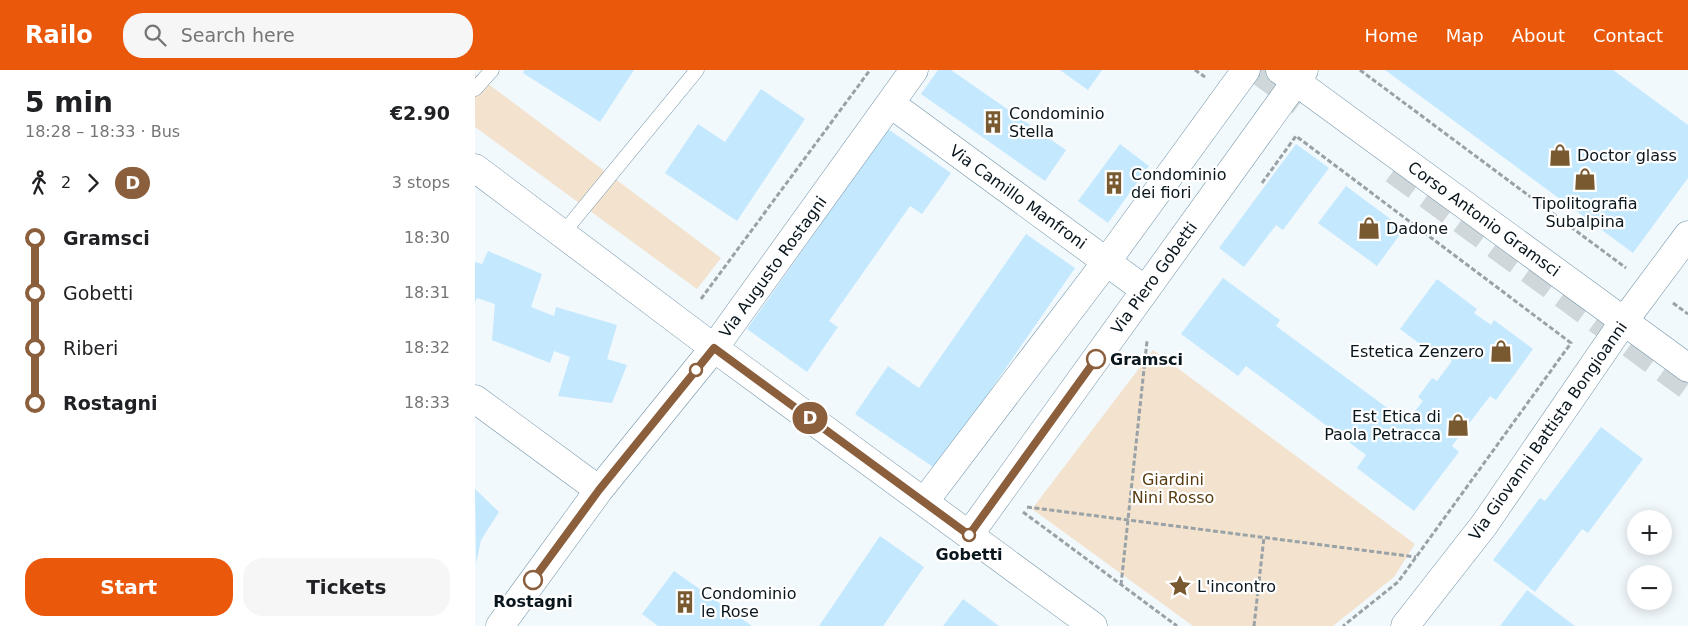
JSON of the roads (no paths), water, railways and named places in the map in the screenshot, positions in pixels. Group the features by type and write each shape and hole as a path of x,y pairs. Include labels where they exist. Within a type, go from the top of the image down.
{"street":[{"name":"Via Augusto Rostagni","path":"500,626 599,490 714,348 914,70"},
{"path":"925,502 1107,261 1246,70"},
{"name":"Via Piero Gobetti","path":"969,535 1145,290 1293,74"},
{"name":"Corso Antonio Gramsci","path":"1293,74 1688,368"},
{"name":"Via Camillo Manfroni","path":"891,104 1145,290"},
{"path":"475,168 714,348 969,535 1077,621"},
{"name":"Via Giovanni Battista Bongioanni","path":"1405,626 1484,525 1624,321 1688,235"},
{"path":"475,399 599,490"}],"lane":[{"path":"475,89 492,70"},
{"path":"563,233 697,70"}],"tunnel":[{"path":"1258,70 1301,102"},
{"path":"1394,170 1688,386"}],"place":[{"name":"Condominio Stella","path":"993,122"},
{"name":"Doctor glass","path":"1560,155"},
{"name":"Tipolitografia Subalpina","path":"1585,179"},
{"name":"Condominio dei fiori","path":"1114,183"},
{"name":"Dadone","path":"1369,228"},
{"name":"Estetica Zenzero","path":"1501,351"},
{"name":"Gramsci","path":"1096,359"},
{"name":"Est Etica di Paola Petracca","path":"1458,425"},
{"name":"Gobetti","path":"969,535"},
{"name":"Rostagni","path":"533,580"},
{"name":"L'incontro","path":"1180,586"},
{"name":"Condominio le Rose","path":"685,602"}],"park label":[{"name":"Giardini Nini Rosso","path":"1173,488"}]}
